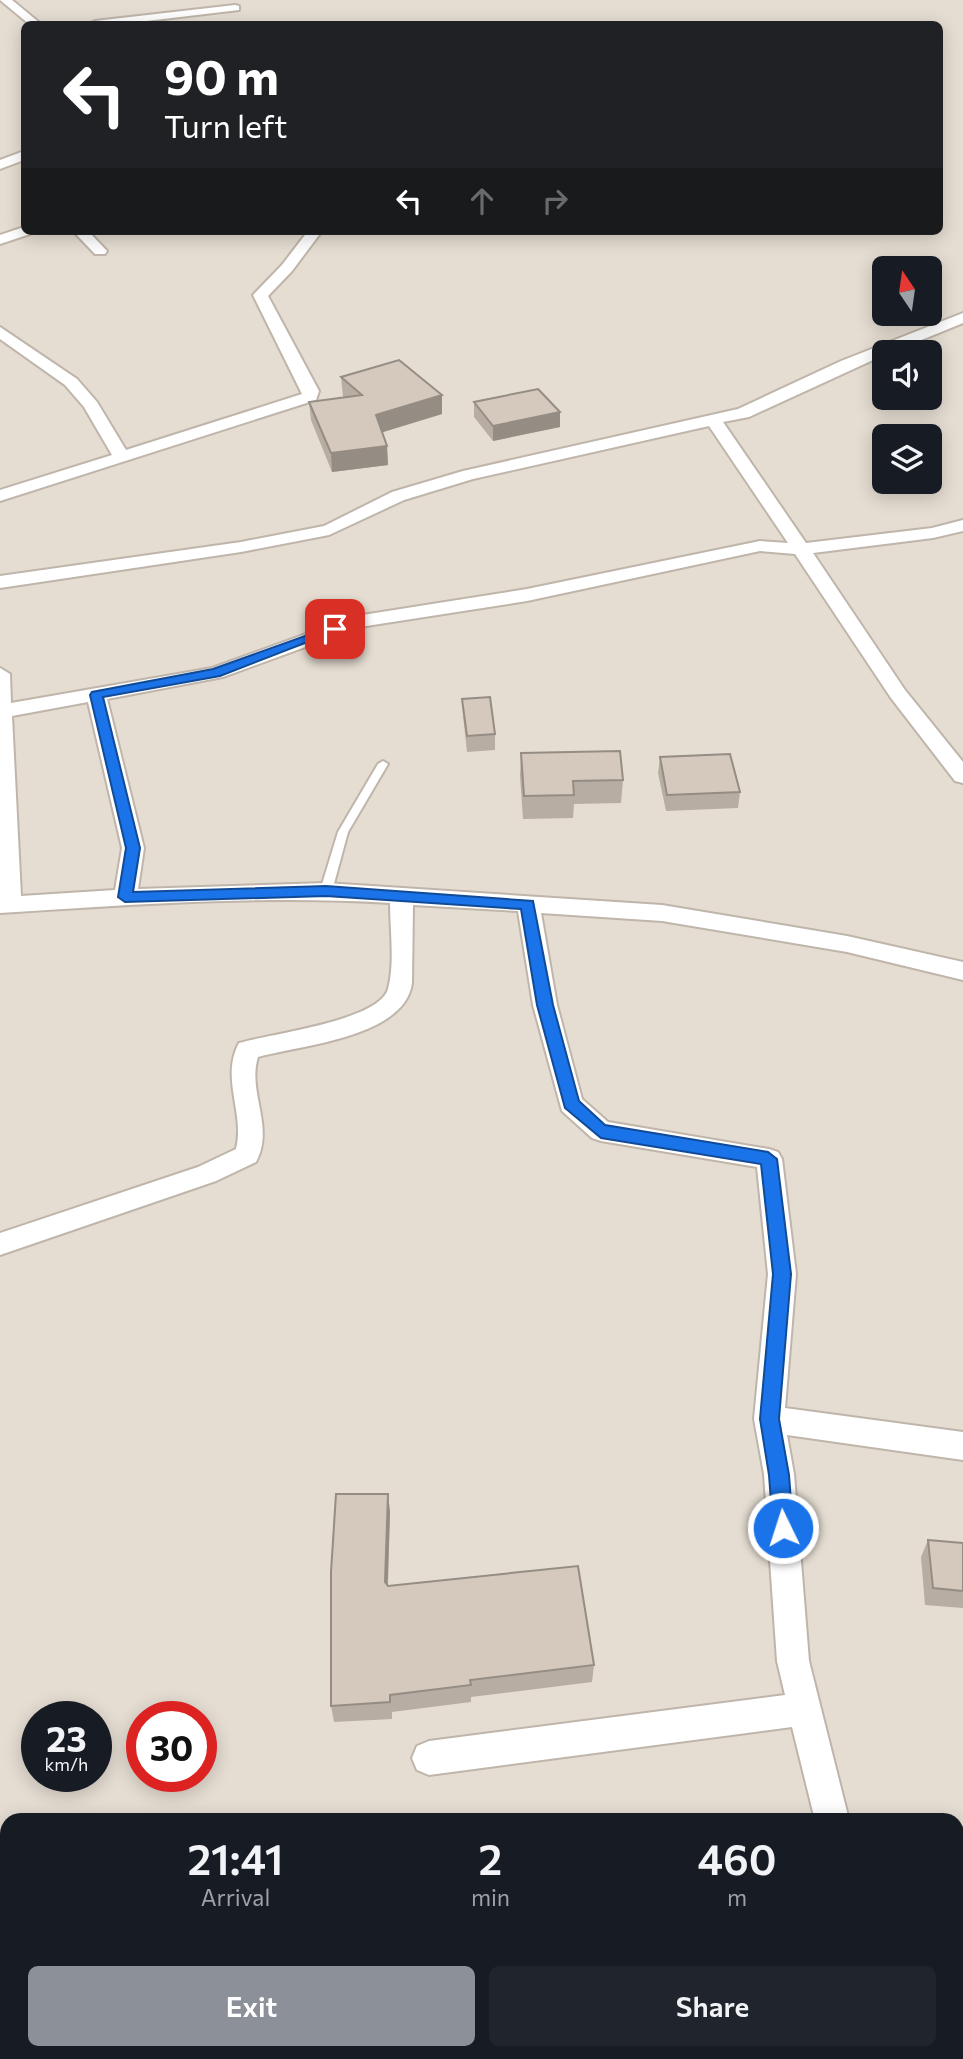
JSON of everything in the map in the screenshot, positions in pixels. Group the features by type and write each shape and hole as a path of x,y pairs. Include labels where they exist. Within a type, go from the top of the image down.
{"street":[{"path":"5,0 31,21"},
{"path":"121,21 236,8"},
{"path":"0,165 21,156"},
{"path":"0,240 21,232"},
{"path":"84,235 100,251"},
{"path":"0,496 310,397 311,391 260,295 287,268 312,235"},
{"path":"0,582 241,547 329,530 398,496 447,481 540,457 743,413 847,364 963,318"},
{"path":"0,332 71,382 92,405 122,457"},
{"path":"714,421 872,658 931,740 963,776"},
{"path":"2,702 96,695 216,673 356,622 527,594 760,546 801,549 933,533 963,524"},
{"path":"0,674 5,905 125,897 326,891 662,913 847,944 963,971"},
{"path":"96,695 133,848 125,897"},
{"path":"0,1244 206,1174 247,1155 254,1138 242,1063 248,1050 363,1022 391,1007 399,993 402,896"},
{"path":"528,905 545,1005 571,1104 601,1131 768,1159 782,1274 769,1419 779,1475 793,1661 830,1813"},
{"path":"769,1419 963,1446"},
{"path":"429,1758 804,1709"}],"lane":[{"path":"326,891 343,832 383,764"}],"shaded area":[{"path":"0,0 963,0 963,1813 0,1813"}],"building":[{"path":"399,360 442,395 376,415 387,446 331,453 309,402 362,395 341,377"},
{"path":"538,389 560,412 493,426 474,402"},
{"path":"490,697 495,734 467,736 462,699"},
{"path":"620,751 623,780 573,781 574,795 524,796 521,753"},
{"path":"730,754 740,792 667,795 660,757"},
{"path":"336,1494 388,1494 385,1582 388,1586 578,1566 594,1665 470,1680 471,1685 390,1695 390,1702 331,1706 331,1572"},
{"path":"928,1540 963,1543 963,1591 933,1588"}],"route":[{"path":"335,629 216,673 96,695 133,848 125,897 326,891 528,905 545,1005 571,1104 601,1131 768,1159 782,1274 769,1419 779,1475 783,1528"}]}
